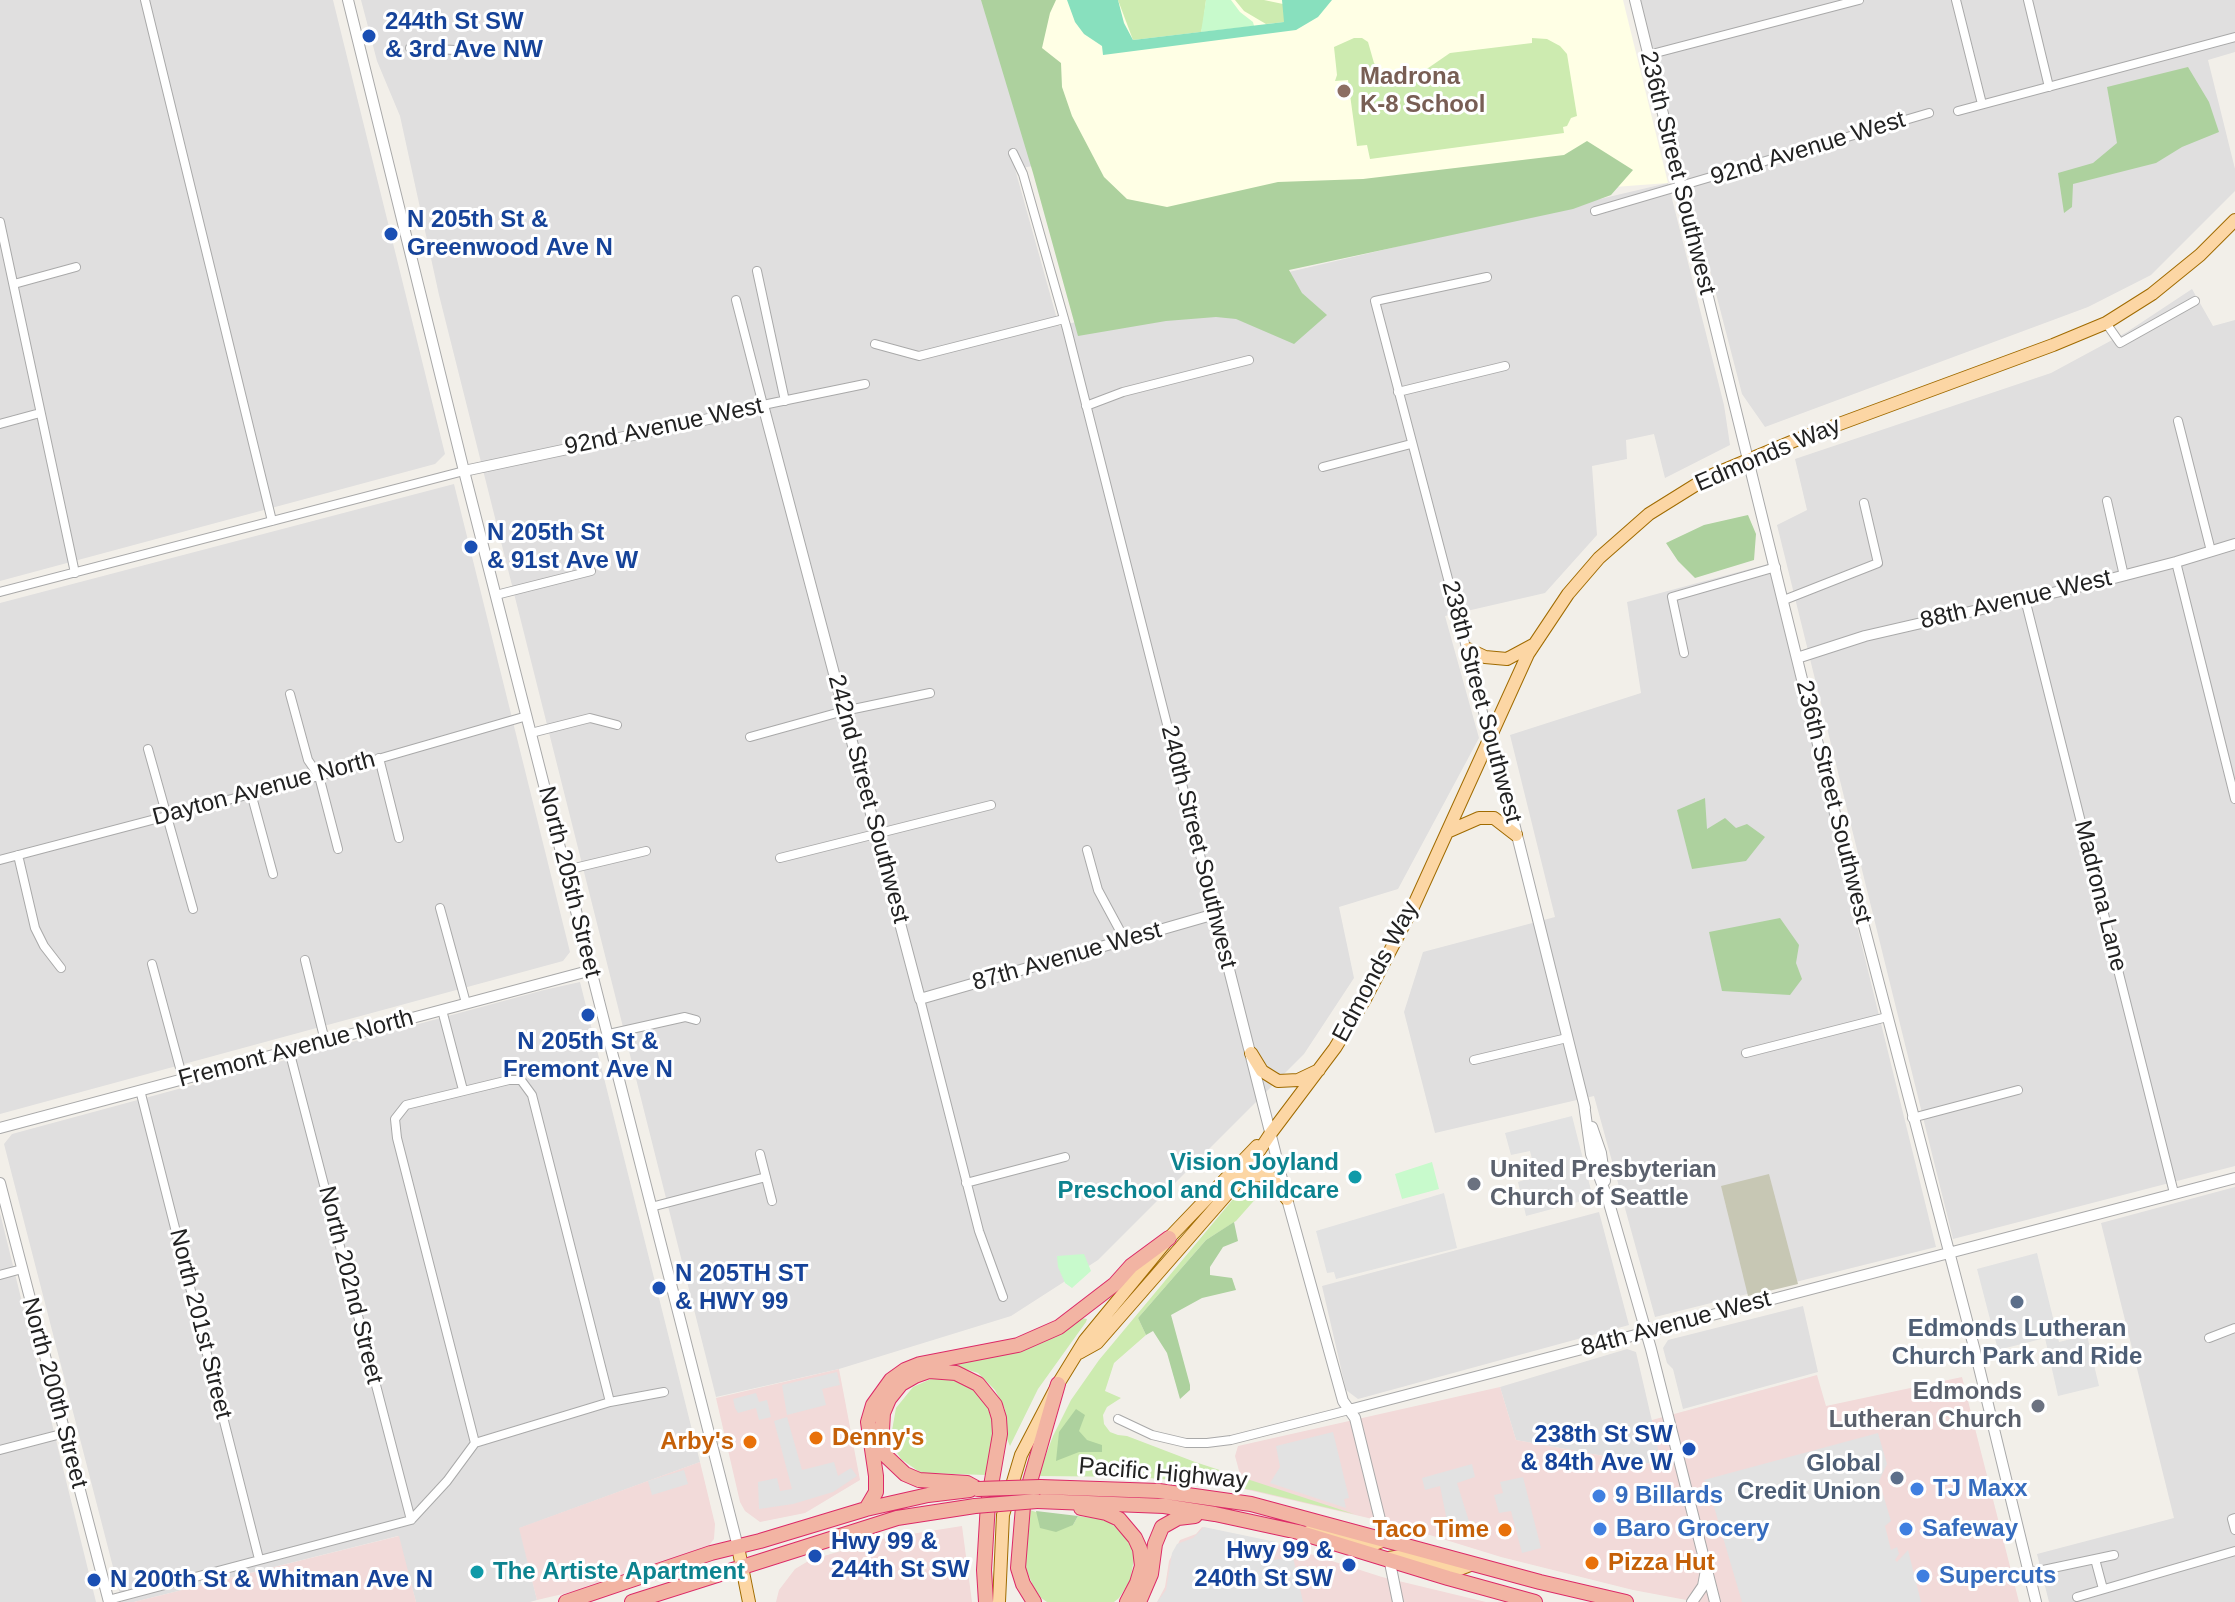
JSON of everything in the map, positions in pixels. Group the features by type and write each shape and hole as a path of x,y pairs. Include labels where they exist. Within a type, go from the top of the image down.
{"highway":[{"path":"866,1509 876,1492 868,1422 873,1405 891,1380 920,1364 1018,1345 1059,1327 1169,1238"},
{"path":"978,1489 967,1483 919,1480 905,1474 886,1456 883,1413 901,1384 929,1371 956,1373 978,1384 995,1405 1000,1434 988,1503 984,1570 986,1602"},
{"path":"1034,1602 1020,1576 1018,1552 1023,1506 1058,1384"},
{"name":"Pacific Highway","path":"566,1602 711,1553 866,1509 928,1495 978,1489 1164,1506 1215,1514 1305,1534 1535,1602"},
{"name":"Pacific Highway","path":"632,1602 897,1518 1039,1494 1159,1491 1239,1501 1626,1602"},
{"path":"1039,1494 1106,1513 1119,1519 1129,1529 1140,1549 1142,1566 1127,1602"},
{"path":"1139,1602 1151,1574 1155,1544 1162,1527 1178,1518 1215,1514"}],"main road":[{"name":"Edmonds Way","path":"1079,1353 1097,1343 1242,1177 1271,1133 1322,1069 1365,999 1413,907 1533,645 1568,594 1616,542 1649,514 1689,488 1748,459 2106,323 2176,275 2235,220"},
{"path":"1468,649 1485,657 1507,659 1533,645"},
{"path":"1447,832 1479,818 1494,818 1516,835"},
{"path":"1251,1053 1262,1071 1278,1081 1298,1080 1322,1069"},
{"name":"Edmonds Way","path":"999,1602 1006,1502 1021,1455 1058,1384 1085,1340 1169,1238 1233,1168 1271,1133"},
{"path":"1242,1177 1263,1175 1272,1178 1287,1199"},
{"path":"1305,1534 1316,1530 1366,1544 1385,1540"},
{"name":"North 205th Street","path":"738,1547 749,1602"},
{"path":"1389,1558 1407,1555 1460,1569 1473,1564"}],"street":[{"path":"145,0 272,521"},
{"name":"North 205th Street","path":"348,0 464,471 738,1547"},
{"name":"236th Street Southwest","path":"1635,0 1912,1118 2036,1602"},
{"path":"1648,55 1859,0"},
{"path":"1956,0 1982,104"},
{"path":"2028,0 2049,87"},
{"path":"1958,111 2235,37"},
{"path":"410,48 478,51"},
{"name":"92nd Avenue West","path":"1595,211 1929,113"},
{"name":"240th Street Southwest","path":"1013,153 1023,174 1064,319 1287,1199 1343,1401 1355,1418 1385,1540"},
{"path":"0,222 75,573"},
{"path":"14,284 76,267"},
{"path":"757,271 785,401"},
{"name":"238th Street Southwest","path":"1487,277 1375,301 1584,1104 1601,1153 1609,1203 1646,1332 1715,1602"},
{"name":"242nd Street Southwest","path":"736,300 966,1183 979,1231 1003,1297"},
{"path":"2106,323 2120,343 2195,301"},
{"path":"875,344 919,356 1064,319"},
{"path":"1086,406 1123,392 1249,360"},
{"path":"1398,392 1505,366"},
{"name":"92nd Avenue West","path":"464,471 865,384"},
{"path":"0,424 40,413"},
{"path":"2178,421 2211,551"},
{"path":"1323,467 1411,444"},
{"path":"0,592 464,471"},
{"path":"2107,501 2124,576"},
{"path":"1784,600 1878,563 1864,503"},
{"name":"88th Avenue West","path":"1797,658 1865,636 2124,576 2235,544"},
{"path":"2176,562 2235,799"},
{"path":"1684,653 1672,597 1776,567"},
{"path":"496,595 591,571"},
{"name":"Madrona Lane","path":"2025,599 2174,1193"},
{"path":"750,737 844,711 930,693"},
{"path":"290,694 308,760 319,776 338,849"},
{"name":"Dayton Avenue North","path":"0,860 319,776 527,716"},
{"path":"531,733 590,718 617,725"},
{"path":"148,749 193,909"},
{"path":"379,758 399,838"},
{"path":"251,793 273,874"},
{"path":"780,858 991,805"},
{"path":"1087,850 1098,890 1125,940"},
{"path":"566,870 646,851"},
{"path":"18,855 35,928 61,968"},
{"path":"440,908 466,1003"},
{"name":"87th Avenue West","path":"920,999 1215,914"},
{"path":"305,960 325,1041"},
{"path":"152,964 183,1079"},
{"name":"Fremont Avenue North","path":"0,1128 592,970"},
{"path":"442,1010 463,1090"},
{"path":"609,1034 685,1017 696,1020"},
{"path":"1746,1053 1887,1017"},
{"path":"1474,1060 1567,1038"},
{"name":"North 202nd Street","path":"289,1050 411,1520"},
{"path":"475,1443 397,1138 395,1119 406,1105 509,1080 521,1080 532,1095 610,1402"},
{"name":"North 201st Street","path":"140,1090 259,1559"},
{"path":"1912,1118 2018,1090"},
{"path":"760,1154 772,1201"},
{"path":"966,1183 1065,1157"},
{"path":"651,1207 766,1177"},
{"name":"84th Avenue West","path":"1118,1419 1152,1435 1186,1443 1231,1440 2235,1178"},
{"name":"North 200th Street","path":"0,1183 108,1601"},
{"path":"0,1275 22,1269"},
{"path":"2209,1338 2235,1328"},
{"path":"108,1601 411,1520 447,1481 475,1443 610,1402 664,1392"},
{"path":"0,1450 65,1433"},
{"path":"2235,1518 2232,1519 2235,1530"},
{"path":"2077,1597 2235,1551"},
{"path":"2029,1573 2114,1555"},
{"path":"1389,1558 1398,1602"},
{"path":"2095,1559 2103,1589"},
{"path":"1692,1602 1703,1586 1707,1568"}],"shaded area":[{"path":"0,0 333,0 445,454 435,464 0,581"},
{"path":"361,0 990,0 1033,166 1015,169 1059,326 1668,183 1724,405 1730,445 1665,478 1654,434 1626,440 1627,459 1592,466 1597,535 1545,593 1445,616 1479,738 1398,889 1339,907 1354,978 1304,1054 1098,1260 1011,1316 839,1369 716,1397 439,295 400,116 377,61"},
{"name":"Madrona K-8 School","path":"1020,0 1623,0 1668,183 1330,208 1075,233"},
{"path":"1640,0 2235,0 2235,52 2208,60 2235,169 2235,191 2151,275 2088,307 1765,427 1742,394"},
{"path":"2192,289 2213,326 2235,320 2235,1166 1953,1239 1777,525 1807,510 1795,459 2051,373 2127,332"},
{"path":"454,484 570,952 563,961 0,1114 0,603"},
{"path":"1768,564 1936,1247 1655,1317 1594,1096 1435,1133 1404,1012 1423,952 1555,917 1510,735 1641,693 1627,602"},
{"path":"580,982 700,1462 520,1528 537,1600 530,1602 416,1602 398,1536 134,1602 122,1602 4,1144 12,1134"},
{"path":"1572,1116 1593,1198 1526,1216 1518,1182 1536,1176 1530,1151 1511,1155 1505,1133"},
{"path":"1769,1174 1798,1284 1748,1296 1721,1186"},
{"path":"2235,1187 2235,1602 2049,1602 2037,1554 2174,1518 2101,1223"},
{"path":"1444,1193 1457,1248 1336,1279 1334,1272 1327,1273 1316,1231"},
{"path":"1599,1212 1629,1325 1358,1399 1346,1390 1322,1286"},
{"path":"0,1213 96,1602 0,1602"},
{"name":"Edmonds Lutheran Church Park and Ride","path":"2037,1253 2059,1342 2087,1335 2099,1386 2058,1396 2045,1338 1998,1350 1977,1269"},
{"path":"1803,1306 1818,1372 1683,1409 1673,1369 1667,1363 1663,1348 1668,1340"},
{"path":"1627,1349 1636,1352 1662,1464 1516,1440 1500,1387"},
{"path":"839,1369 860,1480 805,1513 760,1522 745,1511 740,1502 716,1398"},
{"path":"837,1372 840,1385 822,1389 826,1405 787,1415 782,1385"},
{"path":"1817,1375 1826,1406 1962,1377 2019,1602 1697,1602 1633,1590 1501,1557 1394,1524 1244,1489 1235,1456 1238,1446 1500,1387 1516,1440 1661,1464 1652,1420"},
{"path":"756,1393 759,1402 767,1400 771,1417 759,1420 756,1408 738,1413 733,1399"},
{"path":"787,1417 802,1470 834,1462 838,1476 851,1468 857,1476 833,1492 793,1504 759,1509 758,1482 777,1478 780,1491 792,1489 774,1421"},
{"path":"1333,1432 1349,1498 1344,1499 1346,1508 1270,1483 1280,1467 1276,1446"},
{"path":"1878,1433 1887,1464 1879,1481 1891,1521 1885,1526 1891,1550 1897,1547 1897,1562 1908,1550 1921,1602 1742,1602 1704,1480"},
{"path":"700,1462 715,1524 714,1539 707,1548 597,1586 537,1600 519,1528"},
{"path":"1472,1464 1475,1477 1457,1483 1472,1531 1450,1536 1440,1486 1425,1490 1422,1478"},
{"path":"684,1470 688,1484 652,1495 648,1481"},
{"path":"1523,1477 1541,1548 1522,1553 1511,1511 1499,1513 1494,1495 1503,1493 1500,1482"},
{"path":"962,1526 972,1602 776,1602 779,1590 795,1569 810,1560 886,1538"},
{"path":"1202,1527 1282,1545 1382,1577 1486,1602 1157,1602 1165,1587 1169,1561 1180,1540 1196,1534"},
{"path":"1204,1527 1276,1542 1274,1560 1293,1557 1303,1602 1157,1602 1166,1590 1172,1553 1177,1544 1193,1538"},
{"path":"399,1536 416,1602 134,1602"}],"green space":[{"path":"981,0 1056,0 1042,48 1061,63 1062,87 1072,116 1104,177 1127,199 1167,207 1278,182 1363,179 1564,155 1587,141 1633,170 1611,195 1573,209 1289,270 1302,293 1327,315 1294,344 1236,319 1216,317 1166,321 1078,336"},
{"path":"1067,0 1118,0 1124,23 1133,40 1284,22 1282,0 1332,0 1318,17 1296,30 1103,55 1102,46 1084,34 1075,22"},
{"path":"1118,0 1206,0 1201,32 1133,40"},
{"path":"1206,0 1231,0 1254,26 1201,32"},
{"path":"1235,0 1264,0 1283,4 1285,22 1266,24 1244,11"},
{"path":"1354,38 1368,42 1374,63 1382,73 1397,78 1418,75 1450,53 1532,43 1532,38 1547,39 1567,54 1577,116 1563,127 1564,133 1370,159 1367,145 1357,146 1348,80 1335,81 1334,47"},
{"path":"2188,67 2209,102 2219,132 2182,147 2156,163 2073,184 2072,207 2064,213 2058,173 2093,163 2117,143 2107,87"},
{"path":"1748,515 1756,534 1754,560 1695,578 1666,543 1704,525"},
{"path":"1705,798 1707,829 1725,818 1736,828 1747,824 1765,837 1746,861 1692,869 1677,810"},
{"path":"1780,918 1799,945 1796,963 1802,979 1790,995 1722,991 1709,932"},
{"path":"1432,1162 1439,1189 1402,1199 1395,1174"},
{"path":"1254,1186 1267,1188 1274,1195 1259,1195 1236,1221 1206,1240 1138,1318 1146,1335 1114,1363 1105,1391 1121,1398 1107,1407 1103,1415 1104,1424 1110,1432 1118,1435 1354,1514 1252,1490 1196,1482 1137,1477 1038,1476 1071,1400 1099,1360 1239,1192"},
{"path":"1234,1222 1238,1241 1223,1247 1210,1267 1210,1275 1232,1278 1236,1290 1202,1298 1171,1315 1190,1385 1190,1390 1180,1399 1167,1353 1153,1331 1146,1335 1138,1318 1206,1240"},
{"path":"1084,1254 1091,1271 1072,1288 1065,1283 1057,1256"},
{"path":"1082,1318 1087,1319 1086,1322 1038,1389 1010,1446 1005,1409 995,1390 978,1373 949,1364"},
{"path":"933,1378 951,1378 973,1388 991,1410 995,1431 987,1475 921,1473 901,1459 896,1451 891,1436 896,1408 913,1387"},
{"path":"1076,1409 1085,1415 1079,1431 1087,1440 1102,1445 1102,1452 1079,1452 1056,1461 1059,1432"},
{"path":"1030,1510 1073,1525 1078,1516 1106,1520 1121,1531 1132,1547 1134,1559 1130,1581 1119,1598 1114,1602 1047,1602 1041,1598 1024,1563"},
{"path":"1036,1511 1078,1516 1073,1525 1056,1532 1040,1528"}],"place":[{"name":"244th St SW & 3rd Ave NW","path":"369,36"},
{"name":"Madrona K-8 School","path":"1344,91"},
{"name":"N 205th St & Greenwood Ave N","path":"391,234"},
{"name":"N 205th St & 91st Ave W","path":"471,547"},
{"name":"N 205th St & Fremont Ave N","path":"588,1015"},
{"name":"Vision Joyland Preschool and Childcare","path":"1355,1177"},
{"name":"United Presbyterian Church of Seattle","path":"1474,1184"},
{"name":"N 205TH ST & HWY 99","path":"659,1288"},
{"name":"Edmonds Lutheran Church Park and Ride","path":"2017,1302"},
{"name":"Edmonds Lutheran Church","path":"2038,1406"},
{"name":"Denny's","path":"816,1438"},
{"name":"Arby's","path":"750,1442"},
{"name":"238th St SW & 84th Ave W","path":"1689,1449"},
{"name":"Global Credit Union","path":"1897,1478"},
{"name":"TJ Maxx","path":"1917,1489"},
{"name":"9 Billards","path":"1599,1496"},
{"name":"Baro Grocery","path":"1600,1529"},
{"name":"Safeway","path":"1906,1529"},
{"name":"Taco Time","path":"1505,1530"},
{"name":"Hwy 99 & 244th St SW","path":"815,1556"},
{"name":"Pizza Hut","path":"1592,1563"},
{"name":"Hwy 99 & 240th St SW","path":"1349,1565"},
{"name":"The Artiste Apartment","path":"477,1572"},
{"name":"Supercuts","path":"1923,1576"},
{"name":"N 200th St & Whitman Ave N","path":"94,1580"}]}
